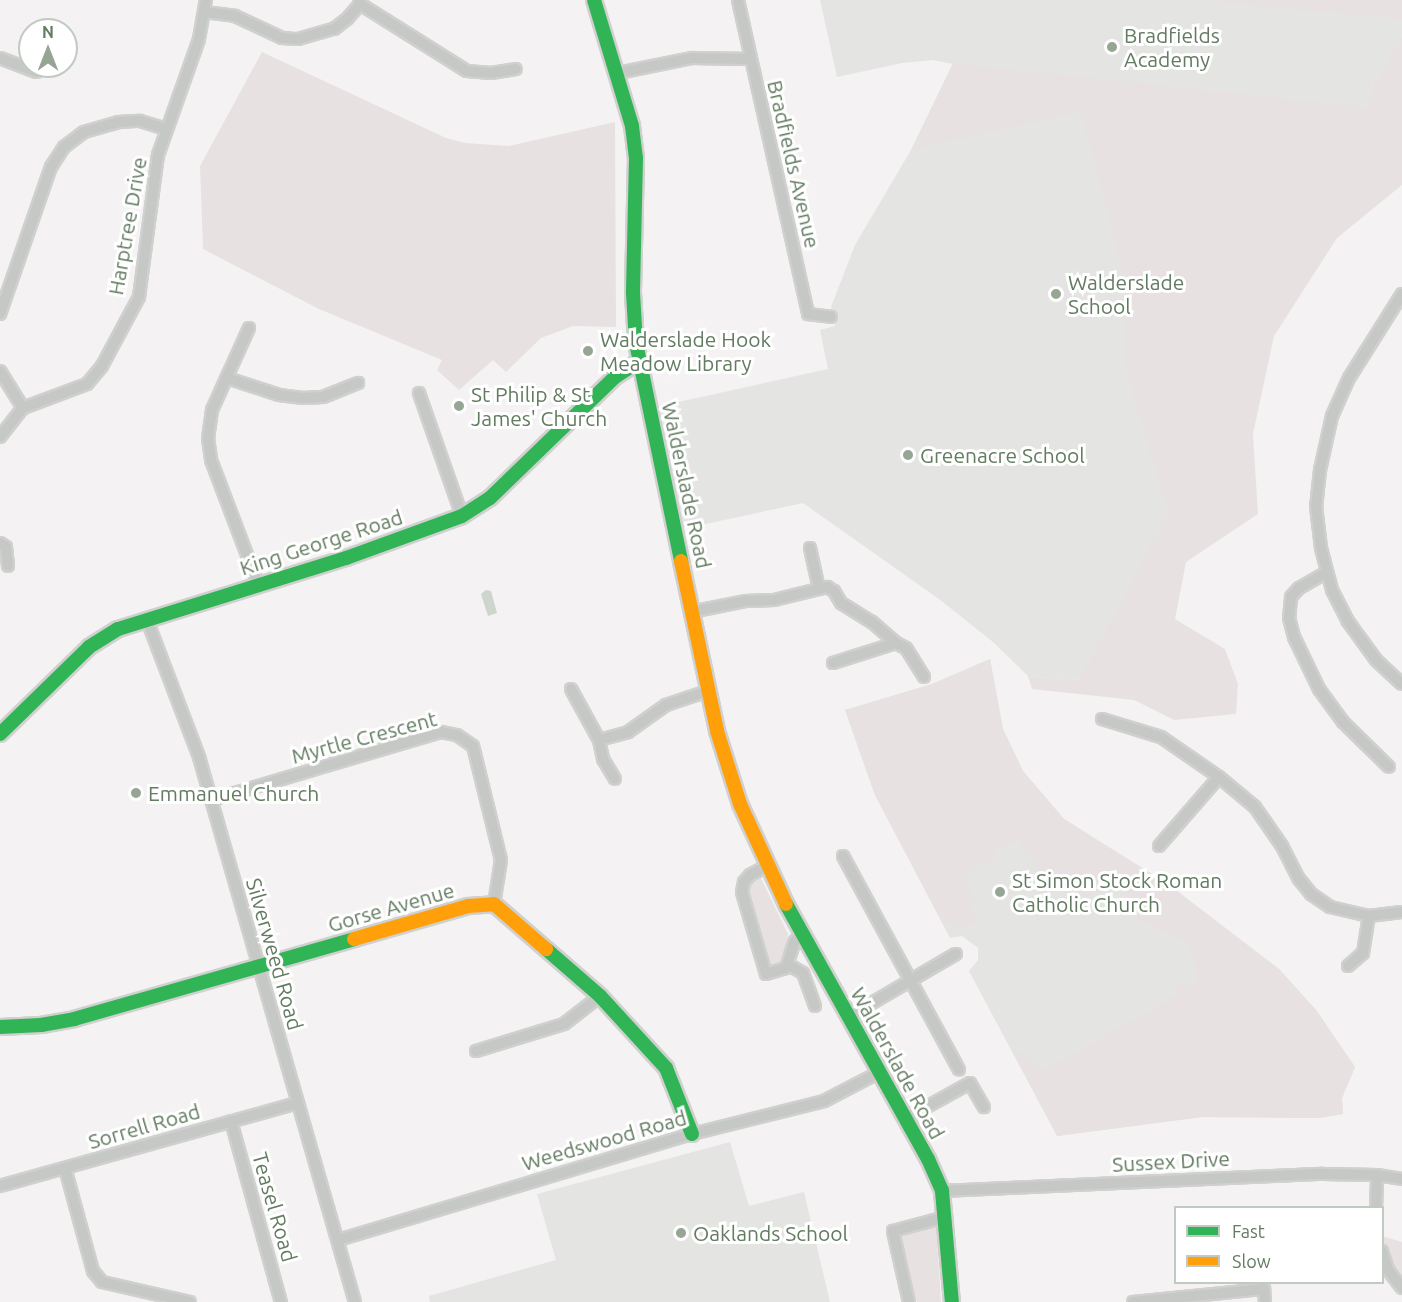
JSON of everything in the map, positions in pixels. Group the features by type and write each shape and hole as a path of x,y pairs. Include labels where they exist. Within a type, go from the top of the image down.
{"street":[{"name":"Harptree Drive","path":"23,408 87,384 102,366 139,297 158,155 166,129 178,104 199,39 206,0"},
{"name":"Walderslade Road","path":"594,0 633,126 636,158 633,293 640,361 708,691 731,779 767,866 942,1191 952,1302"},
{"name":"Bradfields Avenue","path":"738,0 808,314 831,317"},
{"path":"204,12 235,16 282,38 298,39 334,28 347,20 360,2 467,71 491,73 516,69"},
{"path":"0,58 18,65"},
{"path":"618,73 692,58 750,59"},
{"path":"0,314 51,167 64,147 84,132 118,122 140,121 166,129"},
{"path":"1402,294 1349,378 1329,425 1320,470 1316,507 1317,526 1332,590 1347,620 1376,660 1402,684"},
{"path":"249,328 212,410 208,426 211,460 258,584"},
{"name":"King George Road","path":"0,734 89,647 118,629 356,555 462,516 490,498 615,377 640,361"},
{"path":"0,371 23,408 0,437"},
{"path":"227,378 279,395 303,398 323,397 358,382"},
{"path":"418,393 462,516"},
{"path":"0,543 6,547 8,566"},
{"path":"810,548 819,589"},
{"path":"1327,572 1299,588 1292,597 1289,618 1294,637 1319,689 1343,722 1389,767"},
{"path":"691,612 745,601 774,600 827,587 834,591 841,603 872,622 896,643 906,648 924,677"},
{"name":"Silverweed Road","path":"147,620 188,725 211,800 355,1302"},
{"path":"832,663 896,643"},
{"path":"571,689 599,740 603,759 615,779"},
{"path":"599,740 628,732 666,705 708,691"},
{"path":"1102,719 1161,737 1219,777 1255,807 1267,821 1299,879 1311,894 1329,907 1369,916 1402,912"},
{"name":"Myrtle Crescent","path":"211,800 441,732 457,735 473,746 501,860 494,903"},
{"path":"1159,846 1219,777"},
{"path":"843,856 959,1070"},
{"path":"767,866 750,875 744,882 742,892 766,974 789,965"},
{"path":"494,903 600,996 666,1068 692,1134"},
{"name":"Gorse Avenue","path":"0,1027 41,1025 74,1019 468,906 494,903"},
{"path":"1348,966 1363,953 1369,916"},
{"path":"789,965 795,941 802,934"},
{"path":"848,1017 956,954"},
{"path":"789,965 803,973 814,1006"},
{"path":"476,1051 564,1024 600,996"},
{"name":"Weedswood Road","path":"338,1240 692,1134 824,1101 878,1072"},
{"path":"905,1119 970,1083 984,1107"},
{"name":"Sorrell Road","path":"0,1186 298,1103"},
{"name":"Teasel Road","path":"231,1122 281,1302"},
{"path":"65,1168 93,1271 102,1282 190,1302"},
{"name":"Sussex Drive","path":"942,1191 1323,1174 1377,1175 1402,1179"},
{"path":"1376,1206 1377,1175"},
{"path":"909,1302 893,1231 946,1217"},
{"path":"1384,1255 1388,1270 1402,1288"},
{"path":"1133,1302 1264,1289 1265,1302"}],"shaded area":[{"path":"820,0 1402,0 1402,35 1373,83 1366,107 1168,515 1078,680 1028,676 993,642 939,599 803,503 682,529 656,407 828,369 820,330 835,326 831,307 855,245 911,150 953,64 933,60 902,63 837,77"},
{"path":"1222,0 1402,0 1402,19 1222,3"},
{"path":"1402,35 1402,185 1337,238 1274,336 1253,434 1258,514 1186,562 1175,619 1225,649 1238,684 1236,714 1174,720 1134,700 1032,689 1028,676 1078,680 1168,513 1124,364 1127,289 1081,112 911,150 953,63 1366,107 1373,83"},
{"path":"262,52 446,138 465,143 509,146 615,122 616,327 573,326 541,338 506,372 493,360 459,390 437,370 442,360 319,309 203,249 200,166"},
{"path":"486,590 491,591 497,613 488,616 481,594"},
{"path":"990,659 1003,729 1023,771 1064,819 1169,885 1279,969 1316,1010 1355,1067 1342,1098 1343,1114 1318,1118 1202,1117 1057,1136 969,971 978,960 978,948 962,936 950,938 875,795 845,710 932,684"},
{"path":"990,659 1003,729 1023,771 1064,819 1168,884 1279,969 1316,1010 1355,1067 1342,1098 1343,1114 1318,1118 1202,1117 1057,1136 1014,1053 1027,1053 1037,1067 1047,1068 1179,994 1173,983 1195,986 1195,964 1188,945 1138,920 1118,883 1074,904 1039,873 1018,840 995,851 998,856 964,875 977,901 970,906 979,924 959,927 943,924 875,795 845,710 932,684"},
{"path":"759,874 788,934 783,963 776,967 769,967 745,888 749,878"},
{"name":"Oaklands School","path":"730,1142 749,1206 804,1192 830,1302 430,1302 429,1296 556,1260 537,1194"},
{"path":"936,1223 941,1302 917,1302 898,1233"},
{"path":"1384,1237 1402,1242 1402,1288 1384,1253"}],"traffic: fast":[{"path":"594,0 632,126 636,158 633,293 636,343 681,561"},
{"path":"0,734 89,647 118,629 346,558 462,516 490,498 615,377 640,361"},
{"path":"786,904 928,1159 942,1191 952,1302"},
{"path":"0,1027 41,1025 74,1019 354,939"},
{"path":"546,949 600,996 666,1068 692,1134"}],"traffic: slow":[{"path":"681,561 717,731 740,804 786,904"},
{"path":"354,939 468,906 494,904 546,949"}],"place":[{"name":"Bradfields Academy","path":"1112,47"},
{"name":"Walderslade School","path":"1056,294"},
{"name":"Walderslade Hook Meadow Library","path":"588,351"},
{"name":"St Philip & St James' Church","path":"459,406"},
{"name":"Greenacre School","path":"908,455"},
{"name":"Emmanuel Church","path":"136,793"},
{"name":"St Simon Stock Roman Catholic Church","path":"1000,892"},
{"name":"Oaklands School","path":"681,1233"}]}
